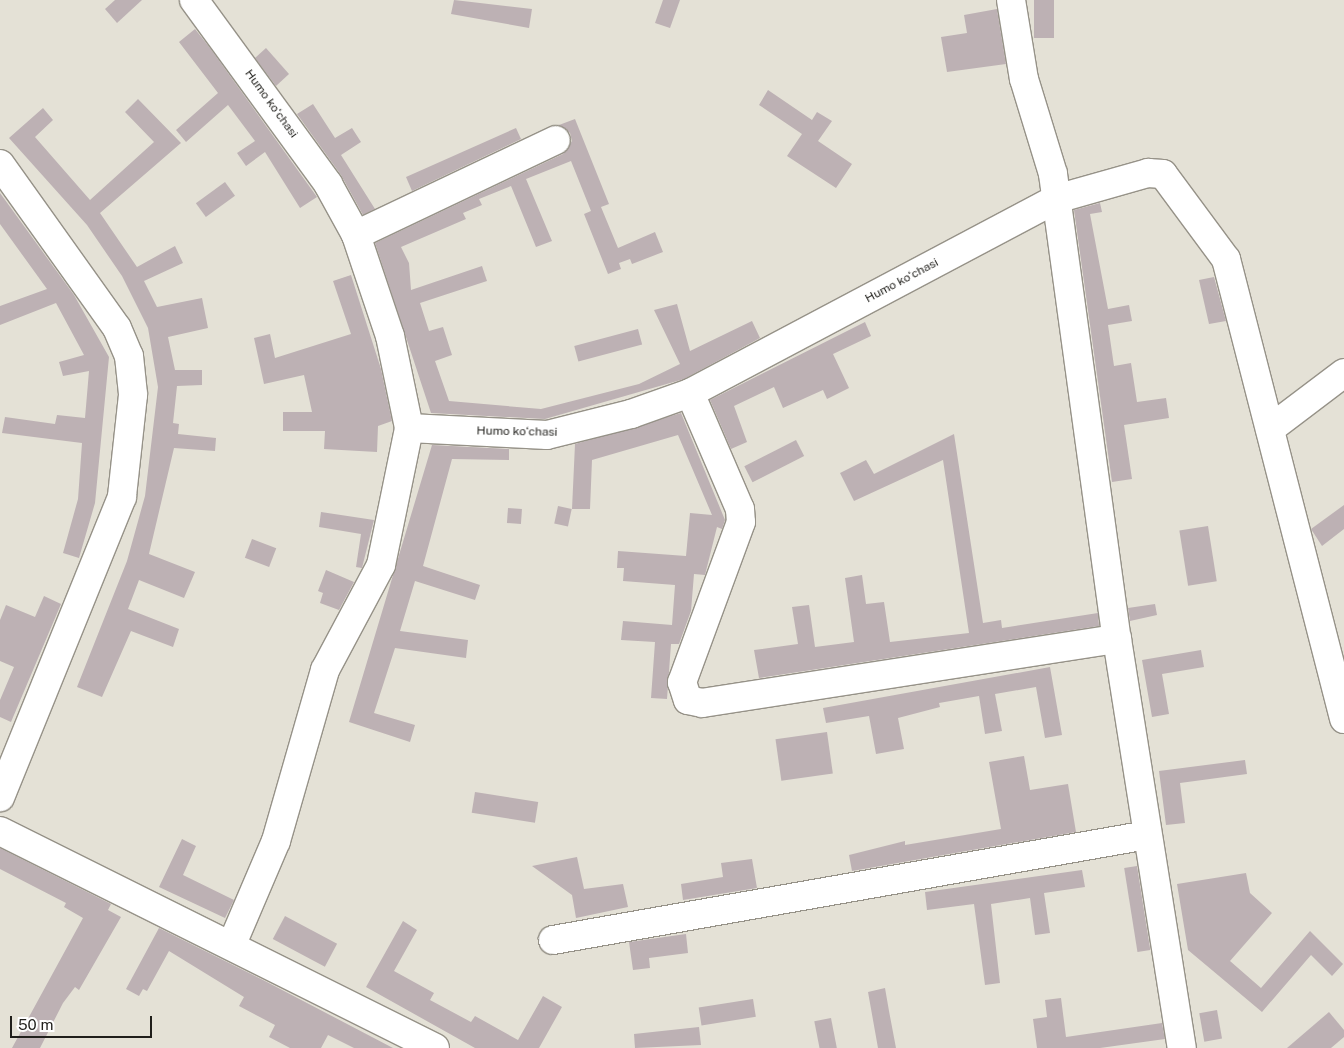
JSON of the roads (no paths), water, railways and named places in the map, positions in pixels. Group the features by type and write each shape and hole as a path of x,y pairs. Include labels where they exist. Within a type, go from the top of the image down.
{"street":[{"name":"Humo koʻchasi","path":"194,0 328,184 356,236 390,336 409,428 547,435 572,432 690,393 1056,200 1148,173 1163,174 1226,259 1344,719"},
{"path":"1011,0 1024,79 1048,153 1056,200 1117,639 1182,1048"},
{"path":"356,236 556,140"},
{"path":"0,164 117,328 129,356 133,395 122,497 0,797"},
{"path":"1270,429 1344,373"},
{"path":"690,393 740,508 741,522 682,682 688,700 702,703 1117,639"},
{"path":"232,944 276,841 325,670 381,565 409,428"},
{"path":"0,831 232,944 404,1041 435,1048"},
{"path":"553,940 1147,835"}]}
